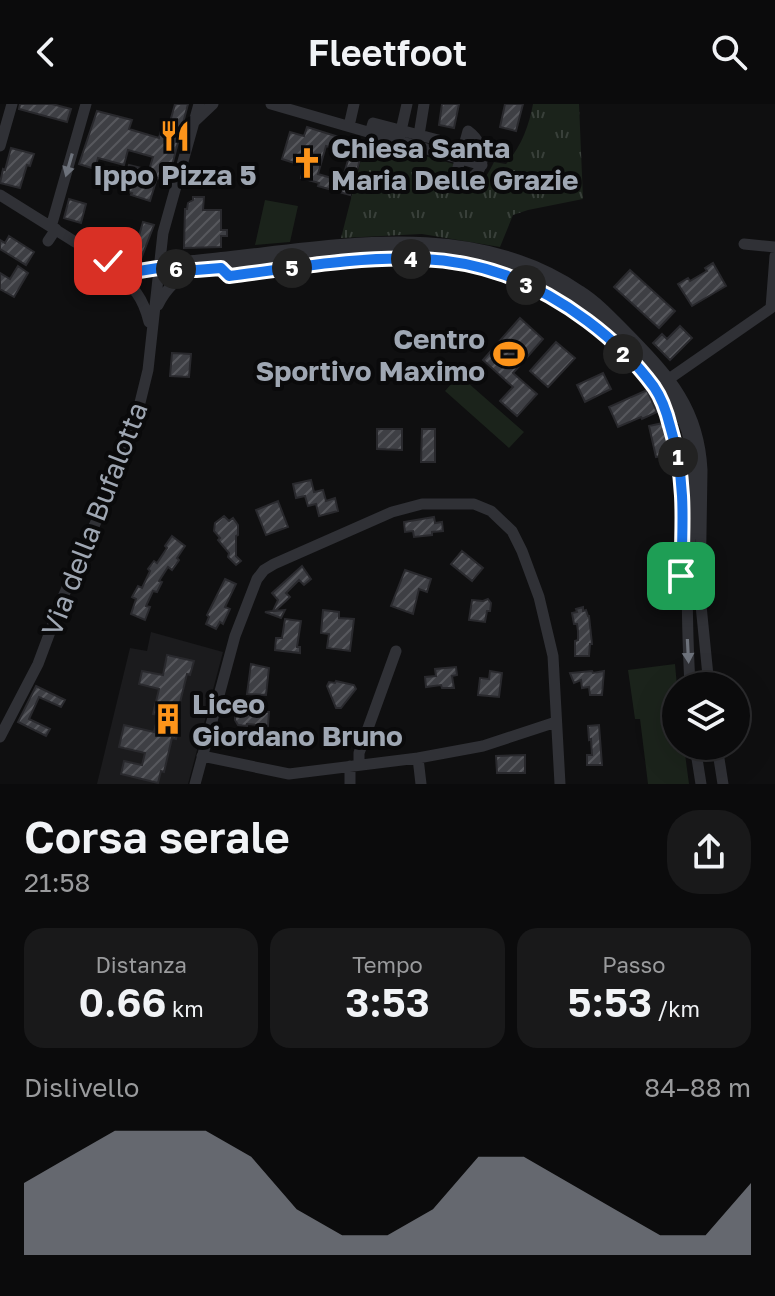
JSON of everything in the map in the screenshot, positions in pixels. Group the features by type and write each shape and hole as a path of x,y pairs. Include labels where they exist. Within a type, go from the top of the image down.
{"street":[{"path":"0,146 12,104"},
{"path":"48,241 86,104"},
{"name":"Via della Bufalotta","path":"0,737 38,664 129,441 143,392 163,233 199,104"},
{"path":"194,122 213,104"},
{"path":"271,104 370,133 418,140 440,153 482,165"},
{"path":"349,126 354,104"},
{"path":"400,135 407,104"},
{"path":"418,140 424,104"},
{"path":"468,131 479,141 482,165 468,180 454,182 468,131"},
{"path":"0,195 101,257 134,271 182,262 370,241 418,242 476,249 533,266 582,292 622,327 676,403 684,420 692,453 693,479 687,586 690,672"},
{"path":"744,244 775,247"},
{"path":"158,268 196,270 383,250 436,252 494,263 537,278 579,302 606,325 689,410 698,435 702,470 700,595 708,672"},
{"path":"663,384 773,307 775,256"},
{"path":"101,257 141,297 152,333"},
{"path":"154,313 170,286 179,277 196,270"},
{"path":"195,784 230,650 261,573 274,564 392,512 422,504 468,503 481,506 498,516 512,531 539,597 553,656 560,784"},
{"path":"350,784 396,651"},
{"path":"202,756 281,773 418,758 483,746 556,722"},
{"path":"418,758 421,784"},
{"path":"697,760 701,784"},
{"path":"719,760 723,784"}],"path":[{"path":"516,280 550,296 588,322"},
{"path":"663,384 684,498"}],"shaded area":[{"path":"151,632 223,652 188,784 97,784 130,648 147,651"}],"green space":[{"path":"533,104 579,104 583,199 513,215 500,247 422,234 341,238 366,140 454,164 447,193 464,192 481,182 494,162 506,164 524,136"},
{"path":"265,200 298,206 290,242 255,245"},
{"path":"459,375 524,432 509,448 445,391"},
{"path":"675,664 676,672 662,672 662,760 686,760 689,784 648,784 640,719 635,719 628,670"}],"building":[{"path":"20,104 52,104 71,109 67,122 19,109"},
{"path":"175,104 188,104 168,181 157,178 150,201 122,190 129,165 149,170 153,157 128,150 124,165 98,158 95,169 79,164 97,111 132,120 129,129 159,138 162,127 168,129"},
{"path":"442,104 459,104 454,128 439,125"},
{"path":"505,104 523,104 516,131 500,127"},
{"name":"Chiesa Santa Maria Delle Grazie","path":"307,127 364,145 350,195 301,178 304,166 282,159 290,132 304,136","holes":["326,146 350,153 342,181 318,174"]},
{"path":"11,148 34,154 20,188 0,183"},
{"path":"193,197 204,197 203,210 221,210 221,230 227,230 227,236 221,236 221,247 184,248 185,209"},
{"path":"69,199 86,204 81,223 64,218"},
{"path":"143,222 154,225 141,259 122,252 125,242 136,246"},
{"path":"9,236 34,252 26,265 0,249 0,240 5,243"},
{"path":"713,263 726,286 692,306 678,284 707,271 705,268"},
{"path":"18,266 28,273 14,297 0,289 0,273 10,279"},
{"path":"630,270 675,311 659,328 614,287"},
{"path":"520,318 543,339 513,373 537,394 517,416 500,401 513,387 483,360"},
{"path":"680,326 692,338 670,360 653,343 662,334 667,339"},
{"path":"556,342 575,358 548,387 530,371"},
{"path":"172,353 191,354 189,377 170,376"},
{"path":"603,373 611,389 585,402 577,385"},
{"path":"647,390 657,412 618,427 609,407"},
{"path":"663,423 670,454 656,457 649,426"},
{"path":"377,429 402,429 402,450 377,449"},
{"path":"422,429 435,429 435,462 421,462"},
{"path":"311,480 314,492 323,490 326,501 335,498 338,511 319,516 316,504 308,506 305,496 296,498 293,484"},
{"path":"278,501 288,527 266,535 256,510"},
{"path":"224,516 229,521 233,518 238,525 236,556 241,561 236,565 214,531 215,523"},
{"path":"434,517 435,523 442,522 443,531 414,537 413,531 405,532 404,522"},
{"path":"172,536 185,546 172,570 168,567 159,581 162,582 157,592 153,591 146,606 150,607 145,620 131,614 136,599 132,597 138,586 142,588 150,571 148,569 154,561 157,563"},
{"path":"462,551 483,568 472,581 451,564"},
{"path":"302,566 311,579 304,585 299,580 286,593 290,597 275,611 285,610 281,618 265,612 273,611 278,600 272,593"},
{"path":"405,570 431,579 427,592 419,589 413,614 391,606"},
{"path":"225,579 236,584 225,607 230,609 223,624 220,622 216,629 206,624 207,615"},
{"path":"488,599 490,611 487,611 485,622 469,620 472,600"},
{"path":"583,607 589,616 592,644 589,656 575,656 578,631 572,613"},
{"path":"323,610 339,612 339,618 354,619 350,651 327,648 329,634 321,633"},
{"path":"285,619 301,621 297,647 300,647 300,653 275,650 276,638 282,638"},
{"name":"Liceo Giordano Bruno","path":"167,655 194,661 190,675 187,674 176,719 180,720 176,739 172,738 164,772 161,771 158,783 121,774 124,761 142,765 145,753 119,747 124,725 154,732 158,715 153,714 159,689 139,684 142,671 163,675"},
{"path":"251,664 269,668 266,695 247,694"},
{"path":"456,667 457,675 452,676 454,688 442,688 441,685 426,687 425,677 436,676 435,669"},
{"path":"490,671 502,673 499,697 478,695 480,678 489,679"},
{"path":"604,671 602,695 590,695 589,687 582,688 581,680 574,683 570,673"},
{"path":"329,682 354,685 356,689 341,708 336,708 327,686"},
{"path":"36,686 65,700 61,707 39,697 29,719 50,729 46,736 18,722"},
{"path":"235,710 269,712 268,726 238,725"},
{"path":"599,725 602,765 587,765 587,755 592,755 588,726"},
{"path":"525,755 525,773 497,773 496,756"}],"place":[{"name":"Ippo Pizza 5","path":"175,136"},
{"name":"Chiesa Santa Maria Delle Grazie","path":"307,163"},
{"name":"Centro Sportivo Maximo","path":"509,354"},
{"name":"Liceo Giordano Bruno","path":"168,719"}],"route":[{"path":"108,261 134,271 221,268 229,276 372,258 426,259 504,275 550,296 601,331 655,389 670,424 684,498 681,576"}]}
